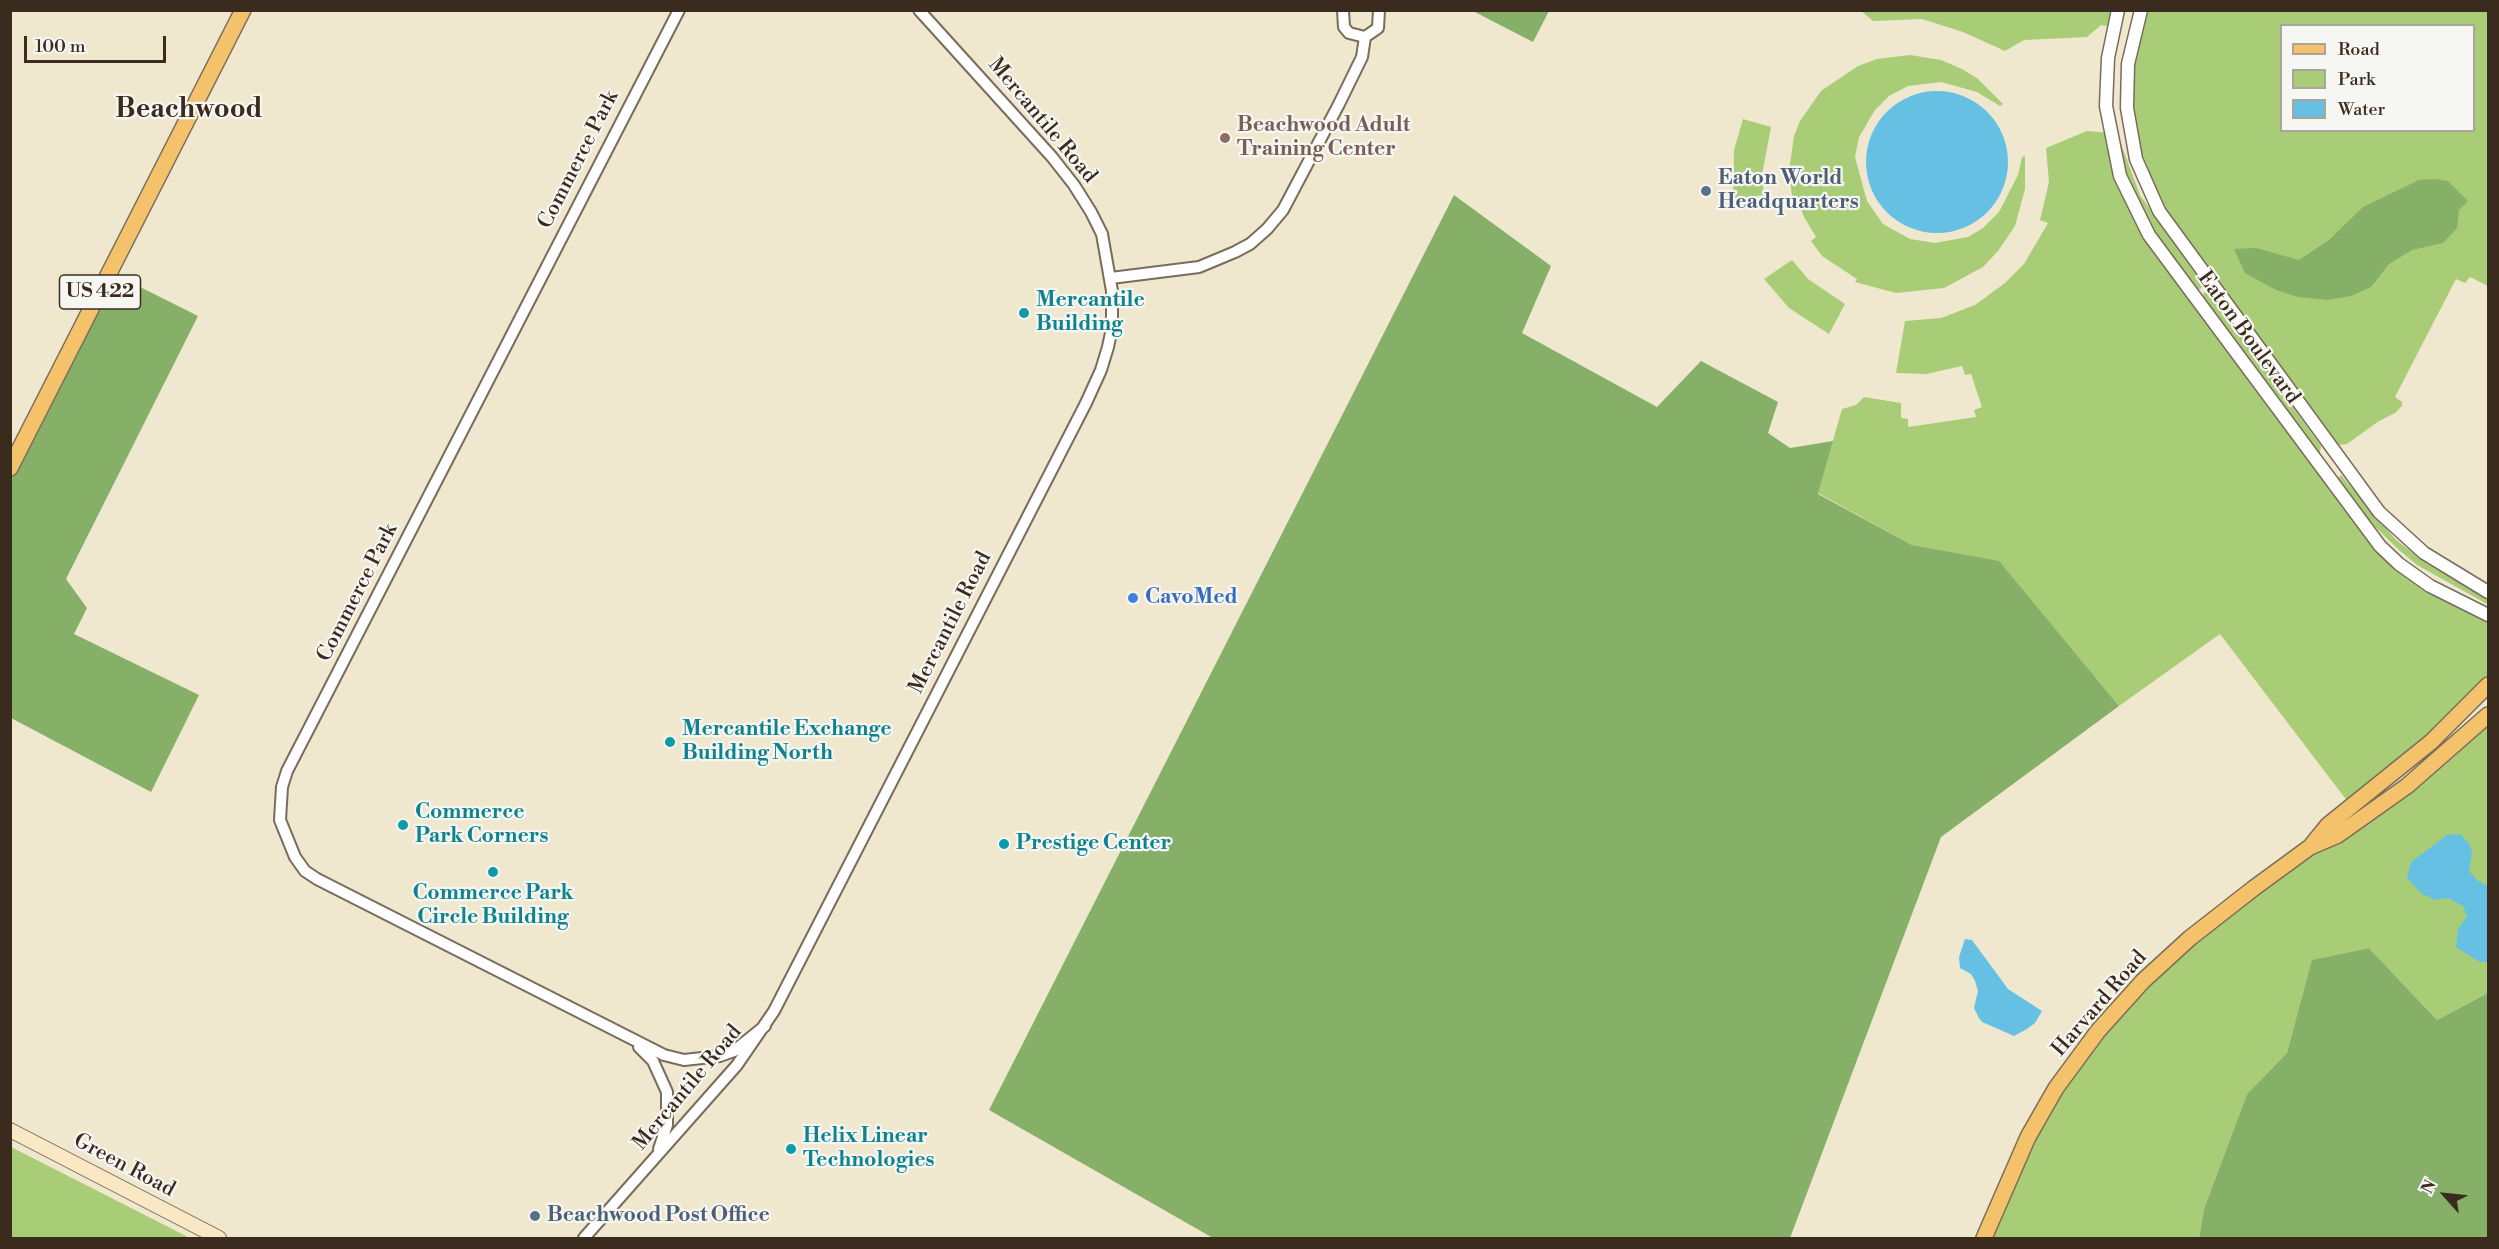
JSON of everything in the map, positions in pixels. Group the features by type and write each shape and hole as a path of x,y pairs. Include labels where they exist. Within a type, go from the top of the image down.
{"main road":[{"name":"US 422","path":"10,468 243,10"},
{"name":"Harvard Road","path":"1984,1239 2028,1137 2056,1088 2098,1031 2143,981 2190,938 2310,847 2328,825 2431,742 2488,685"},
{"name":"Harvard Road","path":"2310,847 2338,835 2407,786 2488,715"},
{"name":"Green Road","path":"10,1130 219,1239"}],"street":[{"name":"Commerce Park","path":"679,10 288,771 279,805 282,830 295,857 305,871 317,879 664,1055 684,1060 702,1060 734,1051 765,1026"},
{"name":"Mercantile Road","path":"584,1239 737,1065 765,1026 1095,384 1112,328 1111,278 1102,234 1074,185 919,10"},
{"path":"1342,10 1341,19 1349,33 1365,37"},
{"path":"1111,278 1199,267 1250,244 1267,229 1283,210 1339,104 1362,57 1365,37 1378,28 1379,10"},
{"name":"Eaton Boulevard","path":"2118,10 2108,58 2106,106 2120,176 2149,235 2380,546 2399,564 2430,586 2488,615"},
{"name":"Eaton Boulevard","path":"2140,10 2128,64 2127,108 2136,159 2159,211 2379,512 2424,553 2488,592"},
{"name":"Commerce Park","path":"630,1039 653,1061 667,1092 667,1125 653,1160"}],"green space":[{"path":"1473,11 1549,11 1533,42"},
{"path":"1861,11 2118,11 2113,27 2101,25 2087,37 2024,40 2005,51 1963,32 1922,19 1873,21"},
{"path":"2141,11 2488,11 2488,286 2470,277 2465,283 2456,279 2395,397 2402,402 2402,406 2347,444 2338,445 2172,233 2130,134 2133,38"},
{"path":"1910,55 1941,60 1962,69 1978,79 2003,104 2000,106 1977,92 1941,82 1908,86 1889,96 1875,110 1859,137 1855,157 1867,201 1883,224 1910,239 1935,243 1968,237 1983,228 1999,212 2018,175 2022,157 2025,156 2025,189 2015,226 1998,251 1983,267 1944,288 1896,293 1855,282 1857,279 1822,256 1811,241 1816,237 1804,217 1796,196 1792,196 1789,172 1794,136 1800,121 1821,91 1858,66 1877,59"},
{"path":"1743,119 1771,127 1762,175 1764,195 1733,199 1734,150"},
{"path":"2087,131 2110,133 2139,218 2399,564 2488,615 2488,685 2351,806 2220,634 2119,706 1999,562 1912,545 1818,493 1842,409 1856,405 1864,397 1901,403 1901,418 1908,419 1908,427 1976,417 1974,410 1982,407 1971,374 1965,375 1962,366 1926,374 1896,373 1905,321 1941,318 1975,305 2005,283 2024,264 2048,223 2040,220 2049,182 2046,148"},
{"path":"2117,133 2140,195 2204,286 2197,291 2148,222 2123,169"},
{"path":"2419,180 2448,181 2468,201 2459,210 2457,228 2443,243 2412,250 2389,264 2371,287 2351,296 2328,300 2298,297 2276,290 2245,273 2234,249 2256,248 2299,260 2329,240 2363,207"},
{"path":"1454,195 1551,266 1522,333 1657,407 1701,361 1778,402 1768,433 1790,448 1833,441 1818,494 1912,545 1999,561 2119,706 1941,837 1790,1238 1213,1238 989,1110"},
{"path":"1792,260 1808,279 1845,304 1829,334 1789,308 1764,279"},
{"path":"110,272 198,316 66,579 87,608 74,634 199,695 151,792 11,718 10,468"},
{"path":"2207,290 2321,446 2320,452 2316,452 2201,296"},
{"path":"2341,475 2395,539 2427,564 2488,598 2487,604 2417,565 2399,550 2363,515 2337,479"},
{"path":"2488,715 2488,993 2437,1020 2369,948 2313,960 2287,1053 2247,1094 2204,1209 2199,1238 1984,1238 2056,1088 2190,938 2338,835"},
{"path":"2369,948 2437,1020 2488,993 2488,1238 2199,1238 2204,1209 2247,1094 2287,1053 2312,960"},
{"path":"11,1147 190,1238 11,1238"}],"water":[{"path":"1937,91 1964,97 1987,112 2002,135 2008,162 2002,189 1987,212 1964,227 1937,233 1910,227 1887,212 1872,189 1866,162 1872,135 1887,112 1910,97"},
{"path":"2460,834 2470,845 2472,854 2469,871 2478,881 2488,886 2488,962 2480,962 2456,947 2458,929 2467,916 2463,906 2448,898 2436,900 2422,894 2407,878 2411,862 2447,835"},
{"path":"1965,939 1972,940 2008,989 2042,1011 2035,1023 2014,1036 1982,1022 1974,1008 1978,991 1975,981 1971,974 1960,968 1959,957"}],"place":[{"name":"Beachwood Adult Training Center","path":"1225,138"},
{"name":"Eaton World Headquarters","path":"1706,191"},
{"name":"Mercantile Building","path":"1024,313"},
{"name":"CavoMed","path":"1133,598"},
{"name":"Mercantile Exchange Building North","path":"670,742"},
{"name":"Commerce Park Corners","path":"403,825"},
{"name":"Prestige Center","path":"1004,844"},
{"name":"Commerce Park Circle Building","path":"493,872"},
{"name":"Helix Linear Technologies","path":"791,1149"},
{"name":"Beachwood Post Office","path":"535,1216"}],"district":[{"name":"Beachwood","path":"189,111"}]}
